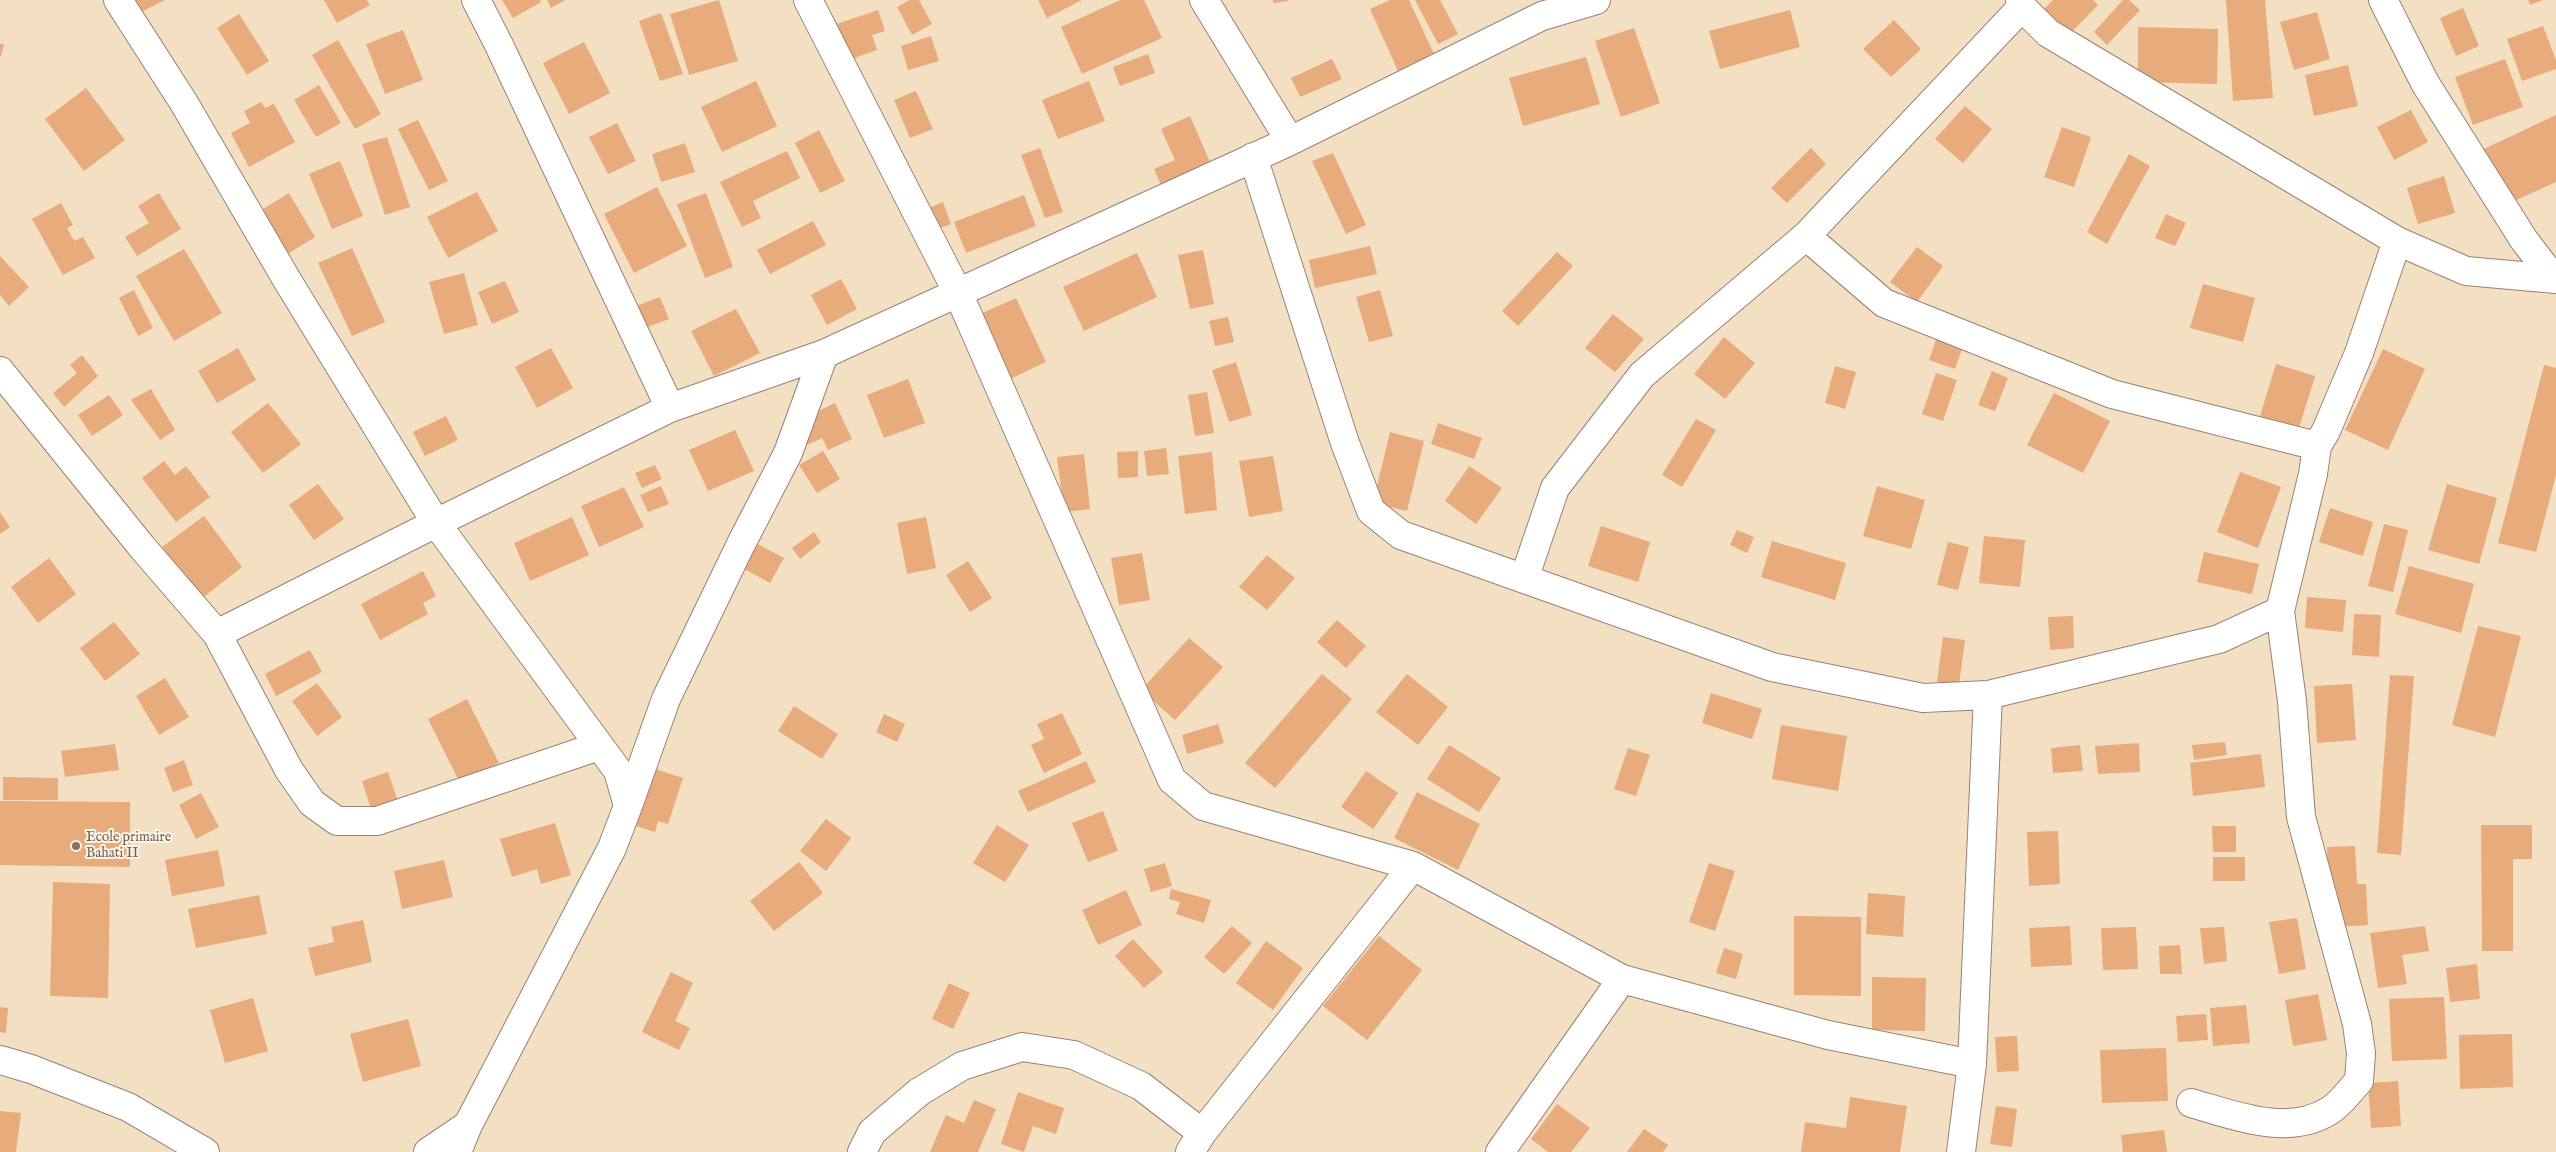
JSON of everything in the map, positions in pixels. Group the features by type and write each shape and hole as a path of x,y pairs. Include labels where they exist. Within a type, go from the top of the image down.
{"street":[{"path":"118,0 184,103 287,280 436,523 618,771 628,806"},
{"path":"476,0 500,44 670,408"},
{"path":"808,0 959,294 1172,780 1203,806 1413,866 1622,979 1828,1035 1972,1064"},
{"path":"1204,0 1290,141"},
{"path":"217,634 436,523 670,408 824,354 959,294 1290,141 1538,8 1596,0"},
{"path":"2383,0 2425,83 2524,240 2555,279"},
{"path":"1524,579 1555,488 1642,375 1806,236 2021,4 2048,33 2397,241 2466,270 2555,279"},
{"path":"1253,157 1345,443 1370,511 1401,535 1772,667 1923,698 1988,695 2219,639 2280,611"},
{"path":"1806,236 1884,304 2112,394 2317,446"},
{"path":"2191,1103 2252,1121 2282,1122 2309,1119 2330,1110 2359,1081 2361,1053 2357,1024 2301,817 2292,701 2280,611 2313,474 2317,446 2326,431 2359,353 2397,241"},
{"path":"457,1152 468,1125 612,848 666,699 740,544 788,452 824,354"},
{"path":"0,371 142,547 217,634 289,770 312,803 337,821 377,821 599,746"},
{"path":"1961,1152 1972,1064 1988,695"},
{"path":"862,1152 872,1132 919,1092 962,1066 1022,1048 1074,1055 1141,1086 1196,1143 1413,866"},
{"path":"1500,1152 1622,979"},
{"path":"0,1060 31,1068 128,1107 205,1152"},
{"path":"428,1152 468,1125"}],"building":[{"path":"133,0 165,0 139,13"},
{"path":"324,0 367,0 370,5 337,23"},
{"path":"502,0 540,0 541,2 513,18"},
{"path":"547,0 565,0 551,8"},
{"path":"719,0 738,61 689,75 670,14"},
{"path":"910,0 919,0 932,24 912,35 897,7"},
{"path":"1038,0 1082,0 1047,18"},
{"path":"1120,0 1144,0 1162,38 1082,74 1061,27"},
{"path":"1273,0 1288,0 1288,1 1273,3"},
{"path":"1390,0 1409,0 1434,54 1398,71 1370,9"},
{"path":"1415,0 1440,0 1458,34 1438,44"},
{"path":"2053,0 2093,0 2098,5 2062,42 2036,17"},
{"path":"2123,0 2129,0 2140,10 2107,45 2094,32"},
{"path":"2226,0 2265,0 2273,98 2233,101"},
{"path":"2528,0 2543,0 2530,5"},
{"path":"2463,8 2479,46 2456,56 2440,18"},
{"path":"878,10 885,31 872,35 877,50 849,60 837,24"},
{"path":"1790,10 1800,47 1720,69 1709,31"},
{"path":"2317,12 2330,59 2294,70 2280,22"},
{"path":"661,13 683,74 660,81 639,21"},
{"path":"239,14 269,61 247,75 217,28"},
{"path":"1894,20 1921,49 1891,77 1863,49"},
{"path":"2543,26 2556,60 2556,69 2522,81 2507,39"},
{"path":"2138,27 2218,29 2217,84 2138,82"},
{"path":"1634,28 1660,103 1621,117 1595,41"},
{"path":"403,30 423,80 385,94 366,44"},
{"path":"931,36 939,61 908,70 901,46"},
{"path":"338,40 381,114 355,129 312,55"},
{"path":"584,42 610,93 569,114 543,63"},
{"path":"0,44 4,44 1,56 0,56"},
{"path":"1148,54 1155,73 1120,86 1113,67"},
{"path":"1586,57 1600,104 1523,126 1509,78"},
{"path":"1332,59 1342,79 1300,97 1291,78"},
{"path":"2505,59 2523,107 2473,125 2455,77"},
{"path":"2348,65 2358,106 2314,116 2305,75"},
{"path":"756,81 777,126 722,152 701,107"},
{"path":"1089,81 1105,121 1058,139 1042,100"},
{"path":"319,85 341,123 316,137 294,100"},
{"path":"86,88 125,140 84,171 45,119"},
{"path":"916,91 933,129 910,138 894,100"},
{"path":"261,102 265,108 274,104 295,142 249,167 231,133 250,123 244,111"},
{"path":"1965,106 1992,129 1963,163 1935,139"},
{"path":"2411,110 2428,142 2394,160 2377,127"},
{"path":"2556,115 2556,182 2510,203 2484,149"},
{"path":"1190,116 1213,169 1164,192 1154,169 1175,160 1161,129"},
{"path":"418,120 448,181 429,190 398,129"},
{"path":"617,123 636,161 608,174 589,137"},
{"path":"2062,127 2091,137 2074,187 2044,177"},
{"path":"819,130 845,181 820,193 795,143"},
{"path":"387,137 410,207 385,215 362,144"},
{"path":"685,143 695,172 661,182 652,154"},
{"path":"1040,148 1063,212 1045,218 1021,155"},
{"path":"1811,148 1826,164 1787,203 1771,188"},
{"path":"787,151 800,178 753,201 761,218 742,227 720,182"},
{"path":"1333,153 1366,225 1346,234 1312,161"},
{"path":"2129,154 2150,166 2107,244 2087,232"},
{"path":"340,161 363,216 332,229 309,174"},
{"path":"2444,176 2455,213 2418,224 2407,188"},
{"path":"657,187 687,246 634,273 604,214"},
{"path":"477,192 498,231 448,258 427,217"},
{"path":"159,193 181,229 137,256 125,237 149,223 138,206"},
{"path":"289,193 315,237 281,258 255,214"},
{"path":"706,193 733,267 705,278 677,204"},
{"path":"1024,195 1036,226 966,253 954,222"},
{"path":"943,202 951,224 928,233 919,212"},
{"path":"61,203 73,225 67,228 74,241 83,237 95,258 63,275 32,219"},
{"path":"2166,214 2186,223 2175,246 2155,238"},
{"path":"813,221 826,245 770,274 757,250"},
{"path":"1370,246 1377,274 1315,288 1309,260"},
{"path":"1917,247 1943,266 1917,302 1890,282"},
{"path":"352,248 385,322 352,336 318,263"},
{"path":"184,249 222,313 174,341 136,276"},
{"path":"1203,250 1214,304 1190,309 1178,255"},
{"path":"1557,252 1573,266 1518,326 1502,311"},
{"path":"1137,253 1157,297 1084,331 1063,287"},
{"path":"0,256 29,287 9,306 0,295"},
{"path":"464,273 478,325 444,334 429,282"},
{"path":"841,279 857,309 827,325 811,295"},
{"path":"505,281 519,312 492,324 478,292"},
{"path":"2203,284 2255,298 2243,342 2190,328"},
{"path":"134,290 153,328 138,336 119,298"},
{"path":"1380,290 1393,336 1369,342 1356,297"},
{"path":"660,297 669,319 645,328 636,306"},
{"path":"1016,298 1046,362 1008,380 978,315"},
{"path":"736,309 760,353 714,376 691,331"},
{"path":"1613,314 1644,339 1615,372 1585,348"},
{"path":"1228,317 1234,342 1215,346 1209,321"},
{"path":"1724,337 1755,363 1725,399 1694,374"},
{"path":"1937,337 1963,346 1955,369 1929,360"},
{"path":"238,348 256,380 217,403 198,371"},
{"path":"551,348 573,388 537,408 515,367"},
{"path":"2383,349 2425,369 2388,450 2345,430"},
{"path":"82,355 98,376 64,407 53,393 77,373 70,365"},
{"path":"1236,362 1252,415 1229,422 1212,370"},
{"path":"2276,364 2315,376 2299,428 2260,416"},
{"path":"2544,365 2556,368 2556,475 2536,552 2498,543"},
{"path":"1835,366 1856,372 1845,409 1825,403"},
{"path":"1992,371 2008,378 1995,411 1978,405"},
{"path":"1936,373 1957,380 1943,421 1922,414"},
{"path":"908,379 925,423 884,438 867,395"},
{"path":"151,389 175,430 160,440 131,400"},
{"path":"1207,392 1214,433 1195,436 1188,395"},
{"path":"2054,393 2110,421 2083,473 2027,445"},
{"path":"109,395 123,415 92,436 78,415"},
{"path":"268,403 301,444 263,473 231,432"},
{"path":"835,403 852,439 828,450 822,438 805,446 799,432 806,417"},
{"path":"446,416 458,440 425,456 413,432"},
{"path":"1696,419 1716,430 1682,487 1662,475"},
{"path":"1438,423 1482,438 1474,459 1431,444"},
{"path":"735,430 754,471 708,491 689,450"},
{"path":"1390,432 1424,441 1407,511 1373,503"},
{"path":"1166,448 1169,474 1147,476 1144,451"},
{"path":"823,451 840,479 817,493 799,465"},
{"path":"1138,451 1138,477 1118,478 1117,452"},
{"path":"1212,452 1217,510 1185,514 1178,456"},
{"path":"1084,454 1090,509 1064,512 1057,457"},
{"path":"1273,456 1283,511 1249,517 1239,461"},
{"path":"164,461 175,475 186,466 210,497 176,522 142,478"},
{"path":"655,465 662,479 642,488 635,473"},
{"path":"1469,466 1502,488 1476,524 1445,501"},
{"path":"2240,472 2281,487 2258,548 2217,532"},
{"path":"318,484 344,519 314,540 289,505"},
{"path":"2447,484 2497,498 2479,564 2428,550"},
{"path":"661,486 669,504 648,512 640,495"},
{"path":"1877,486 1925,500 1911,549 1863,536"},
{"path":"624,487 644,527 599,547 581,506"},
{"path":"2330,508 2373,522 2363,556 2319,542"},
{"path":"0,512 10,527 0,534"},
{"path":"204,516 242,567 201,599 162,547"},
{"path":"572,517 589,555 530,581 514,543"},
{"path":"926,517 936,568 907,574 897,523"},
{"path":"2384,524 2408,530 2393,592 2368,586"},
{"path":"1601,526 1650,542 1638,582 1588,566"},
{"path":"1737,530 1754,537 1747,553 1730,545"},
{"path":"814,532 821,542 800,559 792,548"},
{"path":"1984,536 2025,540 2020,587 1979,583"},
{"path":"752,541 784,558 770,583 739,566"},
{"path":"1772,541 1846,563 1835,600 1761,577"},
{"path":"1948,542 1969,547 1958,590 1937,585"},
{"path":"2204,552 2259,564 2252,594 2197,582"},
{"path":"1142,553 1150,600 1119,605 1111,558"},
{"path":"1267,555 1295,578 1267,610 1239,587"},
{"path":"49,558 76,594 38,623 11,587"},
{"path":"968,561 992,598 970,612 946,575"},
{"path":"2409,566 2474,584 2461,633 2395,614"},
{"path":"423,571 436,596 423,603 428,614 380,640 361,604"},
{"path":"2307,597 2346,600 2343,632 2305,628"},
{"path":"2354,614 2381,615 2379,657 2352,655"},
{"path":"2073,616 2074,648 2050,650 2048,617"},
{"path":"1337,620 1366,646 1346,668 1317,642"},
{"path":"114,622 140,654 105,681 80,648"},
{"path":"2478,626 2521,636 2495,737 2452,725"},
{"path":"1943,637 1965,640 1959,685 1937,682"},
{"path":"1189,638 1223,667 1175,720 1141,690"},
{"path":"310,650 322,672 276,696 265,674"},
{"path":"1322,674 1352,699 1275,788 1245,763"},
{"path":"1407,674 1448,707 1418,745 1376,712"},
{"path":"2390,675 2414,676 2401,855 2377,853"},
{"path":"165,678 189,717 159,735 136,696"},
{"path":"317,683 342,717 317,736 292,701"},
{"path":"2352,684 2356,740 2317,743 2314,686"},
{"path":"1711,693 1762,709 1752,739 1702,723"},
{"path":"467,699 499,763 460,783 428,719"},
{"path":"794,706 838,734 822,759 778,731"},
{"path":"1062,713 1082,754 1044,773 1031,745 1044,739 1037,724"},
{"path":"884,714 905,724 897,742 876,732"},
{"path":"1218,724 1224,743 1187,754 1182,735"},
{"path":"1781,725 1847,736 1838,791 1772,779"},
{"path":"2225,742 2227,755 2194,760 2192,745"},
{"path":"2139,743 2140,772 2098,774 2095,746"},
{"path":"115,744 119,770 65,777 61,751"},
{"path":"1449,745 1501,778 1479,812 1427,779"},
{"path":"2080,745 2083,771 2053,773 2051,748"},
{"path":"1628,748 1650,755 1636,796 1614,789"},
{"path":"2261,754 2265,787 2193,796 2190,763"},
{"path":"184,760 193,785 173,792 164,768"},
{"path":"1086,761 1096,782 1028,812 1018,791"},
{"path":"646,766 683,778 668,824 658,821 655,832 627,823"},
{"path":"1366,771 1398,793 1373,829 1341,807"},
{"path":"388,772 401,810 374,818 362,781"},
{"path":"3,777 58,778 58,800 3,800"},
{"path":"1417,792 1480,824 1458,870 1394,838"},
{"path":"201,793 219,827 196,839 179,805"},
{"path":"0,801 130,802 130,867 0,865"},
{"path":"1103,811 1118,851 1088,862 1072,823"},
{"path":"826,819 851,838 826,871 800,851"},
{"path":"555,823 571,875 541,884 537,869 512,877 500,839"},
{"path":"997,825 1029,845 1005,882 973,863"},
{"path":"2481,825 2532,825 2532,859 2513,859 2513,951 2482,951"},
{"path":"2212,826 2236,826 2236,852 2213,852"},
{"path":"2058,831 2060,884 2029,886 2027,832"},
{"path":"2355,846 2357,884 2366,884 2368,925 2335,927 2328,886 2327,847"},
{"path":"218,850 225,886 172,896 165,860"},
{"path":"2213,857 2245,857 2245,881 2213,881"},
{"path":"444,860 453,897 402,909 394,871"},
{"path":"799,862 823,893 774,931 750,901"},
{"path":"1165,863 1172,886 1151,892 1144,869"},
{"path":"1709,863 1735,871 1715,931 1689,922"},
{"path":"53,882 110,884 108,998 50,996"},
{"path":"1171,889 1211,900 1204,923 1176,914 1180,902 1169,899"},
{"path":"1126,890 1142,925 1098,945 1082,910"},
{"path":"1868,893 1905,896 1903,937 1866,934"},
{"path":"259,895 267,934 196,948 188,909"},
{"path":"1794,916 1861,917 1861,996 1794,995"},
{"path":"2297,918 2306,969 2279,974 2269,922"},
{"path":"363,920 372,962 315,976 308,948 334,942 331,927"},
{"path":"1232,926 1252,943 1224,974 1204,957"},
{"path":"2070,926 2072,965 2031,967 2029,928"},
{"path":"2425,926 2429,951 2402,955 2407,984 2378,988 2370,933"},
{"path":"2136,927 2138,969 2103,970 2101,928"},
{"path":"2224,927 2227,961 2204,964 2200,928"},
{"path":"1379,936 1422,970 1367,1040 1323,1006"},
{"path":"1133,939 1163,972 1144,988 1115,956"},
{"path":"1266,941 1303,968 1273,1010 1236,983"},
{"path":"2180,945 2182,974 2160,974 2159,946"},
{"path":"1724,948 1743,954 1736,979 1716,973"},
{"path":"2477,964 2480,999 2450,1002 2446,968"},
{"path":"671,972 693,983 675,1021 690,1028 679,1050 642,1032"},
{"path":"1872,977 1926,978 1925,1031 1872,1030"},
{"path":"949,983 970,993 953,1029 932,1019"},
{"path":"2318,994 2327,1040 2293,1046 2285,1000"},
{"path":"2444,997 2447,1059 2392,1061 2389,999"},
{"path":"253,998 268,1051 225,1063 210,1010"},
{"path":"2246,1005 2250,1043 2213,1046 2210,1008"},
{"path":"0,1007 8,1008 6,1033 0,1032"},
{"path":"2206,1014 2208,1040 2178,1042 2176,1016"},
{"path":"408,1019 421,1066 363,1082 350,1034"},
{"path":"2512,1034 2513,1087 2460,1089 2459,1035"},
{"path":"2017,1036 2019,1071 1997,1072 1995,1037"},
{"path":"2166,1048 2168,1101 2102,1103 2100,1050"},
{"path":"2398,1081 2401,1126 2371,1128 2368,1083"},
{"path":"1018,1092 1064,1108 1056,1134 1033,1126 1024,1152 1001,1144"},
{"path":"1850,1097 1907,1106 1900,1152 1801,1152 1805,1122 1846,1128"},
{"path":"974,1100 996,1109 978,1152 930,1152 946,1115 964,1123"},
{"path":"1557,1104 1590,1128 1571,1152 1548,1152 1531,1139"},
{"path":"1996,1106 2017,1109 2012,1147 1990,1144"},
{"path":"0,1111 21,1113 16,1152 0,1152"},
{"path":"1644,1129 1668,1145 1663,1152 1627,1152"},
{"path":"2164,1130 2167,1152 2123,1152 2121,1135"}],"place":[{"name":"Ecole primaire Bahati II","path":"76,846"}]}
